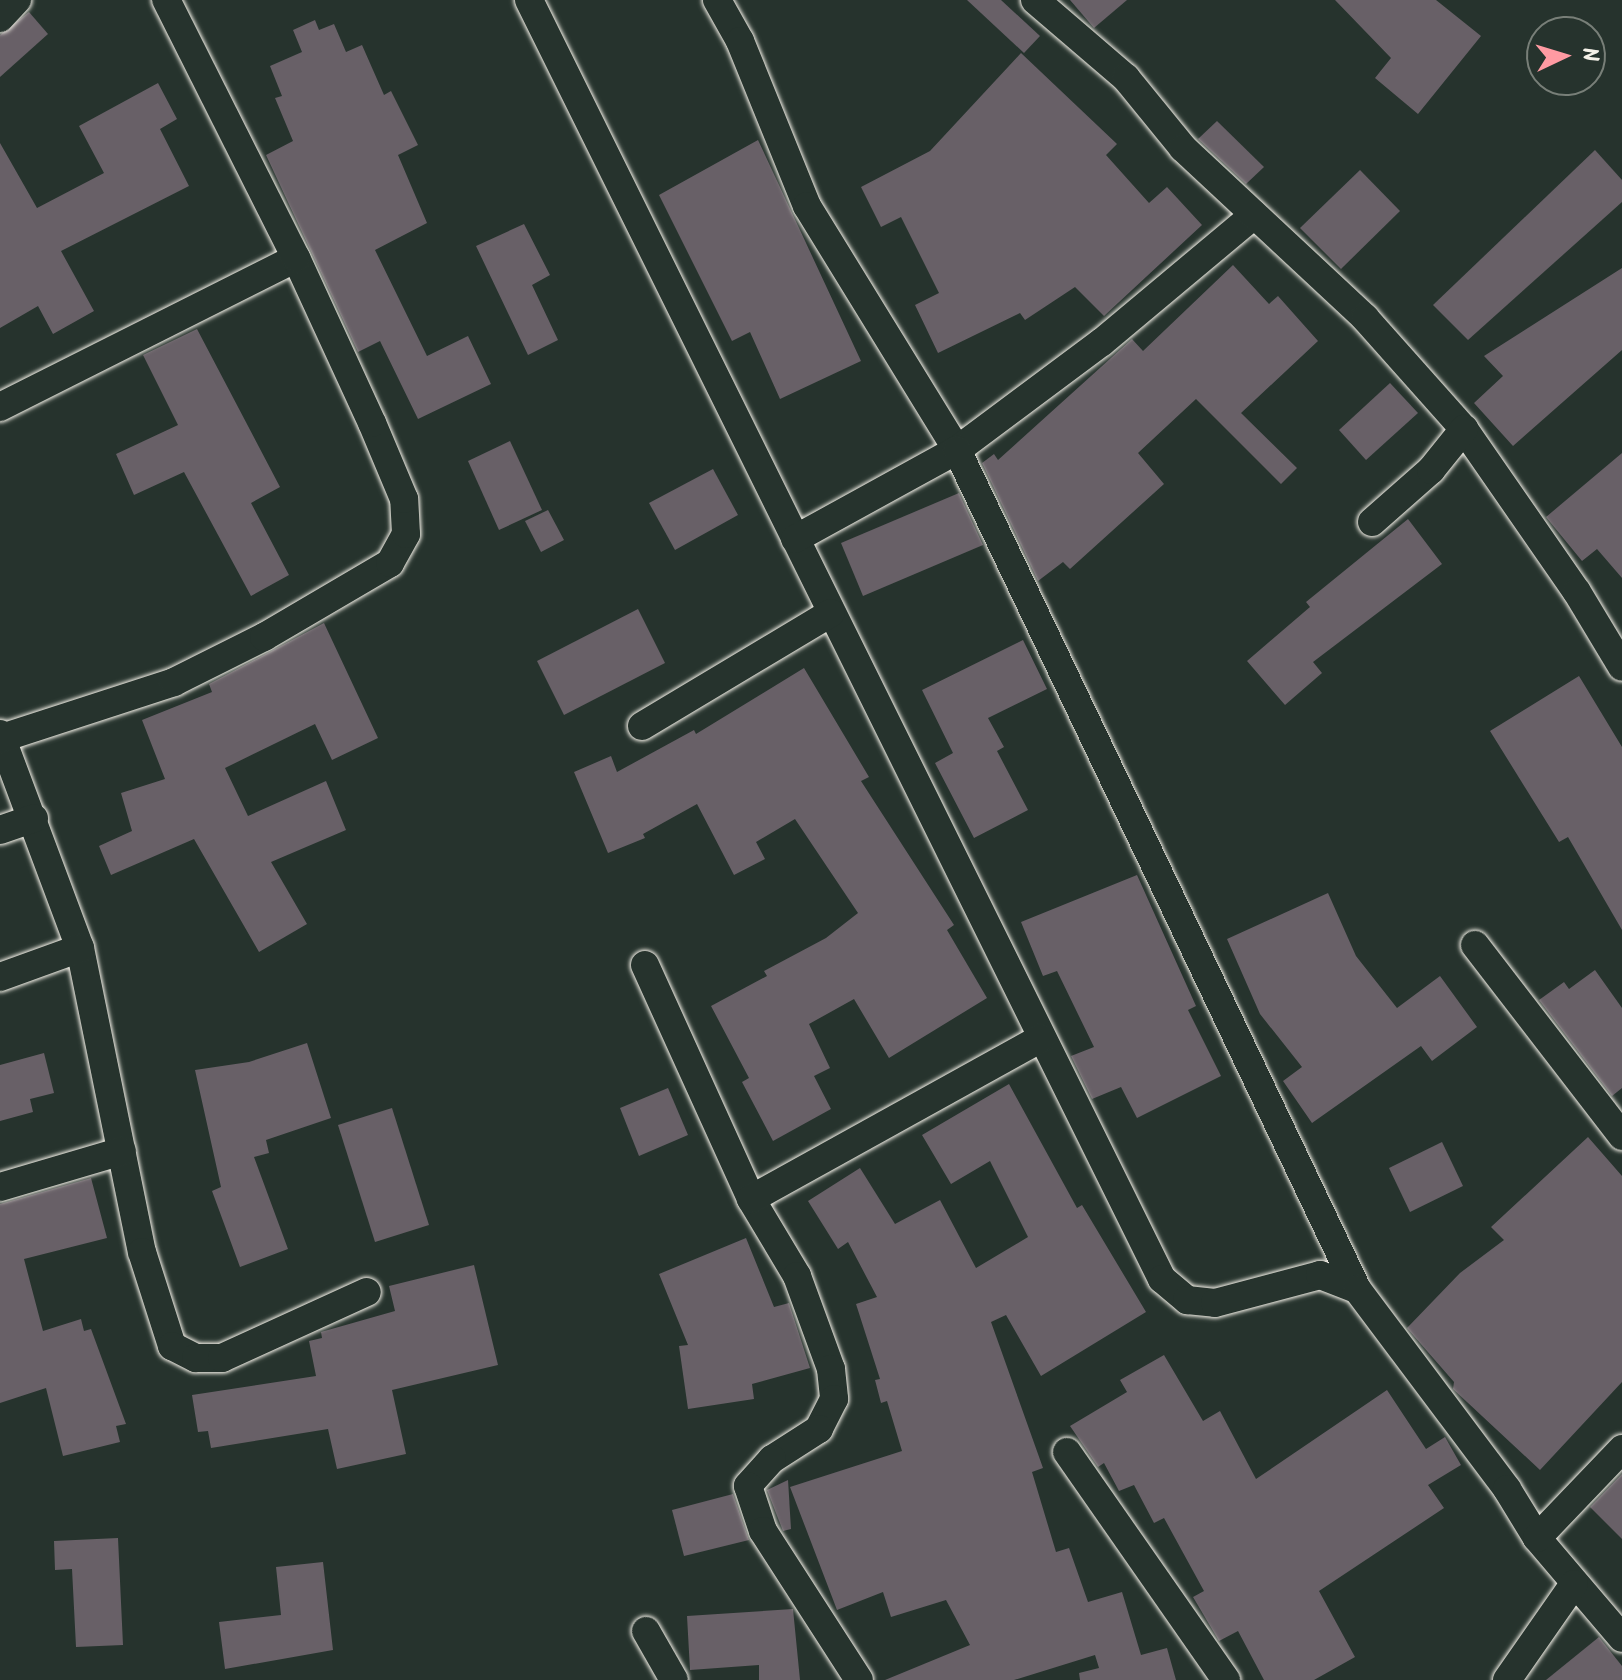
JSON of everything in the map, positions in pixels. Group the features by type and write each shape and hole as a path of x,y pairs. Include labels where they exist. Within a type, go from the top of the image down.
{"street":[{"path":"0,18 17,0"},
{"path":"166,0 296,258 404,499 406,534 390,563 264,637 174,682 1,736 80,948 142,1252 172,1346 196,1358 222,1358 367,1292"},
{"path":"529,0 1162,1279 1187,1300 1215,1303 1320,1275 1357,1289"},
{"path":"717,0 740,41 807,206 957,450 1357,1289 1507,1489 1537,1538 1622,1638"},
{"path":"1035,0 1126,78 1183,148 1365,318 1464,429 1620,659"},
{"path":"795,539 957,450 1102,342 1254,215"},
{"path":"0,407 296,258"},
{"path":"1372,522 1431,470 1464,429"},
{"path":"642,726 831,613"},
{"path":"0,830 34,818"},
{"path":"1475,945 1622,1136"},
{"path":"0,977 80,948"},
{"path":"645,965 751,1199 797,1276 831,1369 834,1399 819,1429 772,1459 748,1486 763,1531 859,1680"},
{"path":"751,1199 1041,1038"},
{"path":"0,1187 122,1151"},
{"path":"1537,1538 1622,1449"},
{"path":"1067,1452 1226,1680"},
{"path":"1507,1680 1574,1584"},
{"path":"646,1631 674,1680"}],"building":[{"path":"967,0 1001,0 1040,36 1024,53"},
{"path":"1070,0 1127,0 1094,28"},
{"path":"1335,0 1436,0 1481,36 1418,114 1375,78 1391,58"},
{"path":"29,12 48,34 0,77 0,35"},
{"path":"315,20 319,30 334,24 346,52 362,45 384,95 391,91 418,145 398,155 427,223 375,250 427,356 468,336 491,384 418,419 380,341 358,352 266,155 293,141 275,98 282,96 270,66 302,52 293,30"},
{"path":"1021,53 1117,144 1106,155 1149,203 1167,187 1202,225 1104,316 1075,287 1025,320 1020,313 938,353 915,305 939,293 901,217 881,227 861,187 930,151"},
{"path":"158,83 177,119 160,129 189,186 61,251 94,311 53,334 38,306 0,328 0,143 37,208 104,173 79,126"},
{"path":"1217,121 1264,167 1246,184 1198,139"},
{"path":"758,140 861,361 780,399 750,332 732,341 659,195"},
{"path":"1595,150 1622,180 1622,202 1468,340 1433,305"},
{"path":"1360,170 1400,211 1341,269 1300,228"},
{"path":"524,224 550,275 532,285 558,340 528,355 476,246"},
{"path":"1233,265 1269,304 1278,296 1318,341 1241,413 1297,468 1281,484 1196,399 1138,453 1164,484 1070,569 1063,562 1038,581 982,463 994,454 998,460 1132,339 1143,351"},
{"path":"1622,268 1622,350 1513,446 1474,403 1503,376 1484,356"},
{"path":"197,329 280,487 251,503 289,575 251,596 184,472 134,495 116,454 178,425 143,355"},
{"path":"1390,383 1418,413 1366,460 1339,430"},
{"path":"510,441 542,510 499,530 468,461"},
{"path":"1622,453 1622,578 1597,549 1582,561 1546,517"},
{"path":"713,469 738,515 675,550 649,503"},
{"path":"959,493 983,545 863,596 841,543"},
{"path":"548,510 564,540 541,552 525,521"},
{"path":"1408,519 1442,564 1313,662 1322,673 1285,705 1247,661 1310,607 1306,602"},
{"path":"638,609 665,663 564,715 537,661"},
{"path":"324,623 378,738 332,760 315,724 225,768 248,816 326,781 346,830 271,862 307,924 259,952 194,839 111,875 99,846 132,831 121,793 165,779 142,720 212,692 209,684"},
{"path":"1023,640 1047,689 988,718 1004,747 997,751 1028,810 974,838 935,763 953,753 922,690"},
{"path":"804,668 869,777 861,781 954,925 947,930 987,998 889,1058 854,999 809,1024 830,1068 814,1076 831,1109 773,1141 742,1082 749,1078 711,1006 767,976 764,971 826,938 858,913 795,819 756,842 765,859 734,875 697,804 643,834 645,838 608,853 574,772 611,756 617,772 694,730 696,734"},
{"path":"1579,676 1622,747 1622,930 1568,837 1559,842 1490,731"},
{"path":"1137,875 1196,1006 1188,1010 1221,1076 1137,1118 1121,1087 1092,1099 1071,1056 1094,1047 1057,971 1043,976 1021,922"},
{"path":"1328,893 1356,956 1397,1008 1440,976 1477,1027 1432,1061 1421,1046 1312,1123 1283,1081 1302,1067 1260,1014 1227,939"},
{"path":"1595,970 1622,1008 1622,1088 1612,1096 1539,1000 1564,982 1569,989"},
{"path":"307,1043 331,1118 266,1140 269,1153 254,1157 288,1249 240,1267 212,1191 221,1187 195,1070 249,1062"},
{"path":"44,1053 54,1093 30,1099 33,1112 0,1121 0,1065"},
{"path":"1009,1084 1077,1208 1082,1205 1146,1312 1041,1376 1006,1315 991,1322 1043,1468 1032,1472 1056,1552 1069,1548 1088,1602 1122,1592 1141,1655 1167,1648 1176,1680 1080,1680 1079,1673 1099,1668 1095,1655 1014,1680 885,1680 970,1645 946,1600 891,1617 883,1592 837,1610 790,1487 902,1451 887,1401 881,1403 875,1380 880,1379 856,1304 877,1297 848,1242 838,1249 808,1201 860,1168 895,1224 940,1200 976,1268 1028,1237 990,1161 951,1184 922,1135"},
{"path":"668,1088 688,1135 639,1156 620,1108"},
{"path":"392,1108 429,1225 375,1242 338,1125"},
{"path":"1588,1137 1622,1176 1622,1382 1540,1470 1453,1389 1454,1382 1407,1328 1460,1273 1504,1240 1491,1227"},
{"path":"1442,1142 1463,1186 1410,1212 1389,1168"},
{"path":"91,1178 107,1238 24,1259 43,1331 81,1319 84,1331 91,1329 126,1424 116,1426 120,1442 63,1456 46,1388 0,1403 0,1204"},
{"path":"746,1238 774,1307 789,1303 810,1368 752,1384 754,1399 688,1409 679,1346 688,1345 659,1274"},
{"path":"474,1265 498,1365 392,1390 406,1454 337,1469 328,1429 211,1448 208,1431 198,1432 192,1395 316,1376 309,1341 322,1338 321,1332 395,1311 389,1286"},
{"path":"1164,1355 1203,1421 1220,1411 1256,1479 1387,1390 1426,1449 1445,1437 1461,1465 1428,1485 1444,1508 1319,1591 1355,1657 1314,1680 1264,1680 1238,1631 1219,1641 1193,1597 1204,1591 1164,1518 1154,1523 1134,1485 1119,1491 1104,1463 1098,1467 1070,1426 1127,1392 1120,1380"},
{"path":"1622,1474 1622,1539 1590,1507"},
{"path":"788,1480 791,1529 783,1531 767,1490"},
{"path":"733,1494 749,1540 684,1556 672,1510"},
{"path":"118,1538 123,1645 76,1647 72,1569 55,1570 54,1541"},
{"path":"323,1562 333,1650 225,1669 219,1622 281,1615 276,1567"},
{"path":"793,1609 800,1680 759,1680 759,1665 690,1670 687,1616"},
{"path":"1599,1637 1622,1666 1622,1680 1546,1680"}]}
